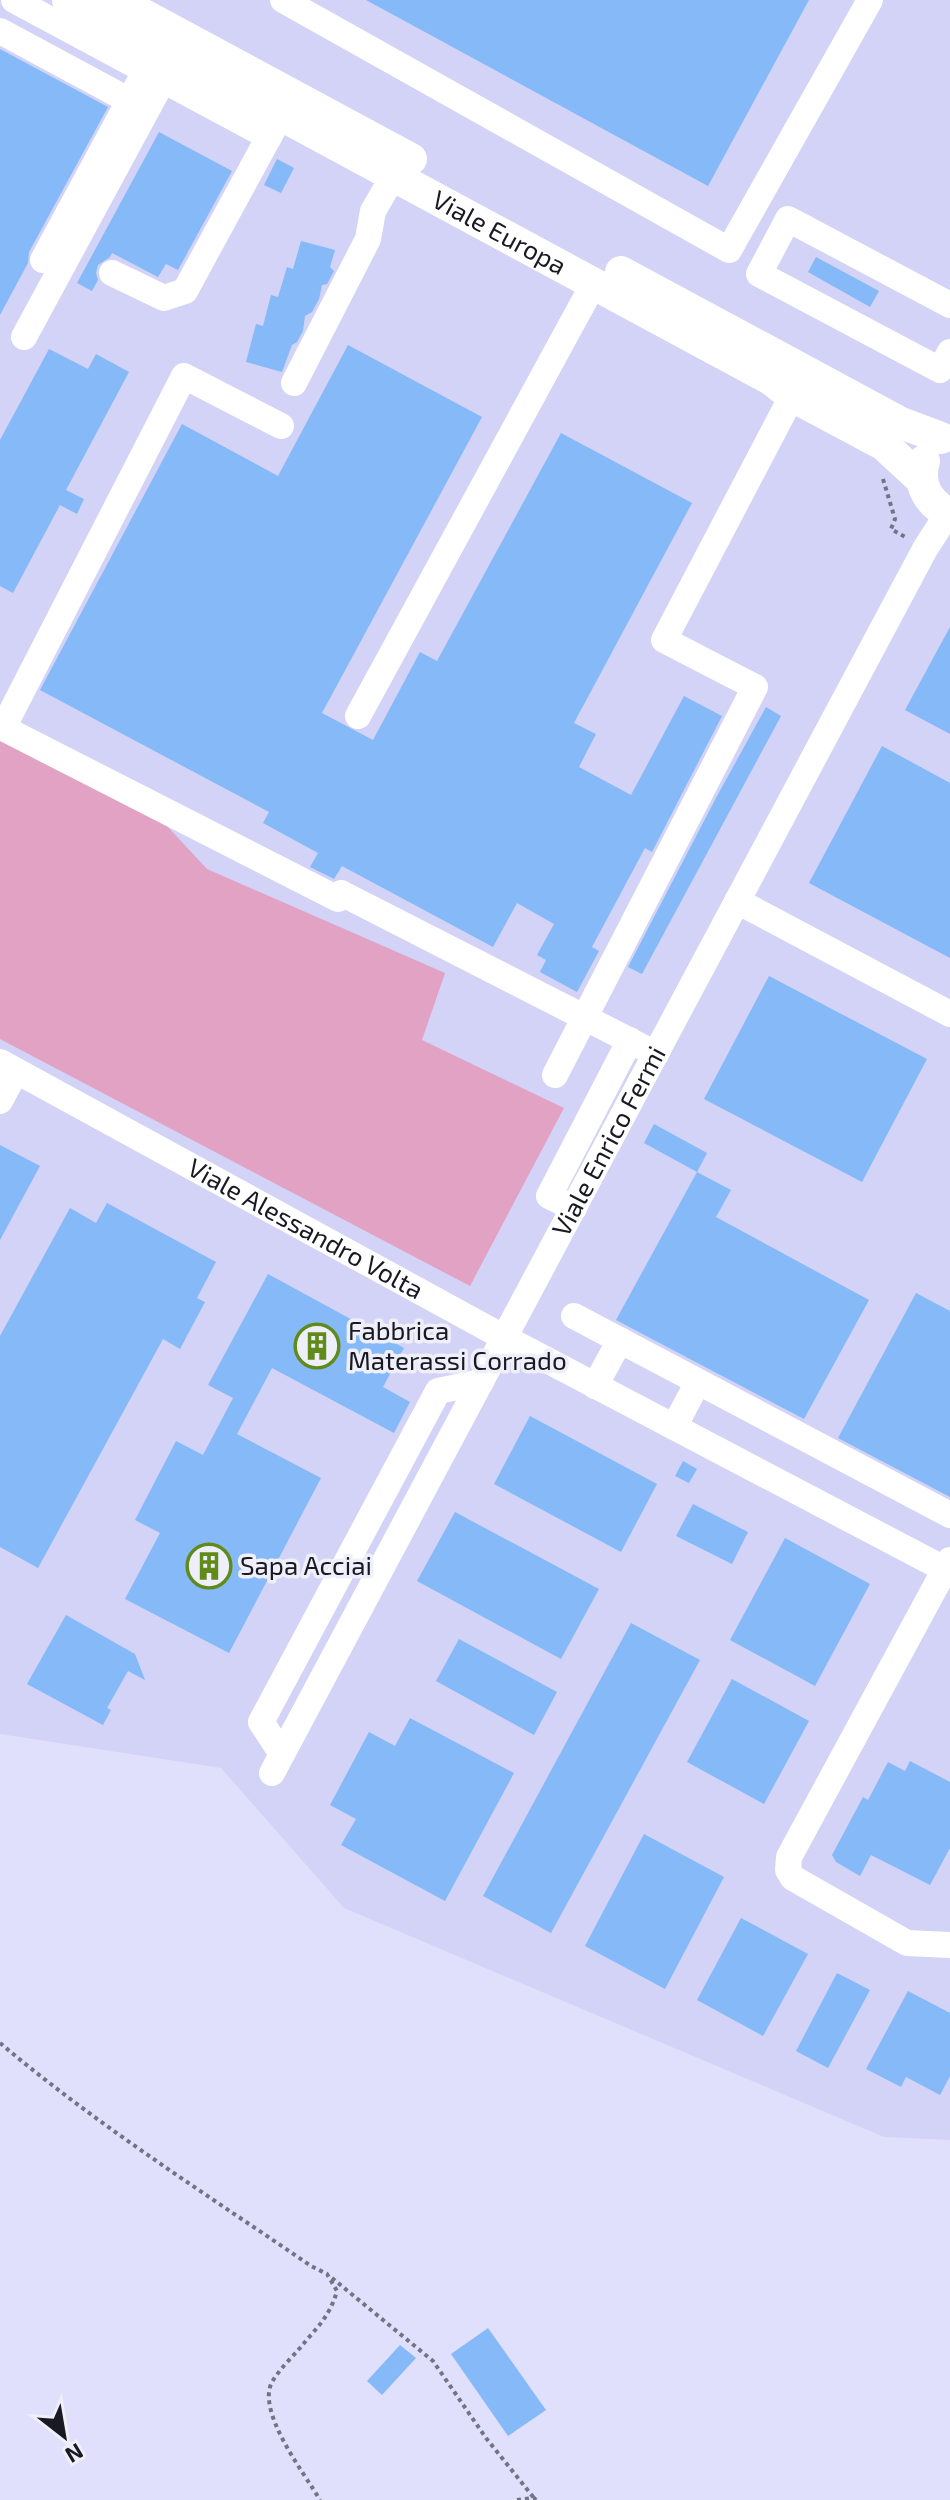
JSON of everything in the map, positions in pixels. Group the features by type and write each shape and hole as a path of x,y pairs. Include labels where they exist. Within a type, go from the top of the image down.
{"main road":[{"name":"Viale Europa","path":"68,0 167,68 275,126 394,175 772,380 792,396 884,445 922,480 926,494 935,506 949,513"},
{"name":"Viale Europa","path":"116,0 897,421 946,436"},
{"path":"922,480 922,466 927,453 946,436"}],"street":[{"path":"14,0 167,68"},
{"path":"283,0 729,250 870,0"},
{"path":"0,31 138,105"},
{"path":"43,260 138,105 167,68"},
{"path":"71,278 167,68"},
{"path":"24,337 138,105"},
{"path":"112,273 164,298 185,291 275,126"},
{"path":"294,383 368,239 373,211 394,175"},
{"path":"950,305 788,219 759,274 940,370 950,352"},
{"path":"358,716 594,283"},
{"path":"281,426 184,376 3,728 338,899 341,893 656,1054"},
{"path":"555,1075 755,687 664,640 792,396"},
{"name":"Viale Enrico Fermi","path":"277,1763 925,549 949,513"},
{"path":"737,901 950,1014"},
{"path":"574,1208 549,1196 630,1040"},
{"path":"0,1101 8,1067"},
{"name":"Viale Alessandro Volta","path":"8,1067 595,1386 948,1567"},
{"path":"574,1316 950,1515"},
{"path":"595,1386 620,1340"},
{"path":"674,1427 698,1382"},
{"path":"948,1567 789,1857 788,1870 793,1878 907,1943 950,1945"}],"path":[{"path":"881,474 895,519 891,529 925,549"},
{"path":"0,2043 98,2119 327,2274 433,2361 486,2438 535,2499"},
{"path":"320,2500 275,2424 268,2403 271,2384 297,2350 324,2323 332,2306 337,2291 327,2274"},
{"path":"517,2500 535,2499"}],"shaded area":[{"path":"0,0 950,0 950,2140 884,2137 344,1908 221,1768 0,1734"},
{"path":"0,738 167,826 207,869 445,973 422,1040 564,1108 470,1286 0,1039"}],"building":[{"path":"366,0 809,0 708,186"},
{"path":"0,49 108,107 29,252 28,263 0,315"},
{"path":"159,132 232,171 178,270 166,264 158,277 112,253 98,265 98,280 92,291 77,283"},
{"path":"277,159 294,168 281,193 264,185"},
{"path":"301,241 335,250 330,267 334,271 327,284 322,285 312,312 305,316 303,331 292,345 282,372 246,362 256,324 263,326 271,295 278,297 287,267 293,269"},
{"path":"816,257 879,291 870,307 808,272"},
{"path":"348,345 482,417 322,713 373,740 420,652 437,661 561,433 692,503 574,723 596,734 579,767 631,795 684,696 722,716 652,852 645,848 592,947 599,951 577,992 540,972 546,960 537,955 554,924 517,903 493,947 342,866 334,879 310,867 318,853 263,823 269,812 40,690 182,424 278,476"},
{"path":"49,349 88,369 96,354 129,372 66,490 84,499 77,514 60,505 13,593 0,586 0,440"},
{"path":"950,627 950,734 905,710"},
{"path":"766,707 781,716 642,974 628,967"},
{"path":"882,746 950,783 950,958 809,883"},
{"path":"769,976 927,1059 862,1182 704,1099"},
{"path":"654,1124 707,1153 697,1172 644,1143"},
{"path":"0,1145 40,1166 0,1240"},
{"path":"697,1172 731,1190 716,1217 869,1300 804,1419 616,1320"},
{"path":"107,1203 216,1262 197,1298 205,1302 180,1349 163,1339 38,1568 0,1547 0,1336 70,1208 96,1223"},
{"name":"Sapa Acciai","path":"268,1274 404,1348 383,1387 410,1402 394,1433 272,1368 237,1434 321,1478 229,1653 125,1599 160,1533 135,1520 176,1441 203,1455 233,1398 208,1385"},
{"path":"916,1293 950,1311 950,1497 838,1438"},
{"path":"530,1416 657,1484 621,1552 494,1484"},
{"path":"683,1461 697,1469 689,1483 675,1476"},
{"path":"693,1504 748,1532 732,1564 676,1536"},
{"path":"455,1512 599,1589 561,1659 417,1581"},
{"path":"785,1538 870,1584 815,1686 730,1640"},
{"path":"66,1615 135,1654 145,1680 128,1671 107,1708 111,1710 103,1725 27,1684"},
{"path":"631,1623 700,1660 551,1933 483,1896"},
{"path":"459,1639 557,1692 534,1735 436,1681"},
{"path":"732,1679 809,1721 764,1804 687,1762"},
{"path":"410,1718 514,1773 445,1901 341,1845 356,1819 330,1805 369,1732 395,1746"},
{"path":"910,1761 950,1782 950,1848 930,1885 871,1855 860,1876 836,1862 832,1855 863,1797 868,1800 888,1762 905,1771"},
{"path":"644,1834 724,1877 665,1989 585,1946"},
{"path":"741,1918 808,1954 763,2036 697,2000"},
{"path":"837,1973 870,1990 828,2068 796,2051"},
{"path":"908,1991 950,2013 950,2076 940,2095 906,2077 901,2087 866,2069"},
{"path":"488,2328 546,2410 508,2436 451,2354"},
{"path":"400,2345 416,2358 382,2395 367,2381"}],"place":[{"name":"Fabbrica Materassi Corrado","path":"317,1346"},
{"name":"Sapa Acciai","path":"209,1566"}]}
